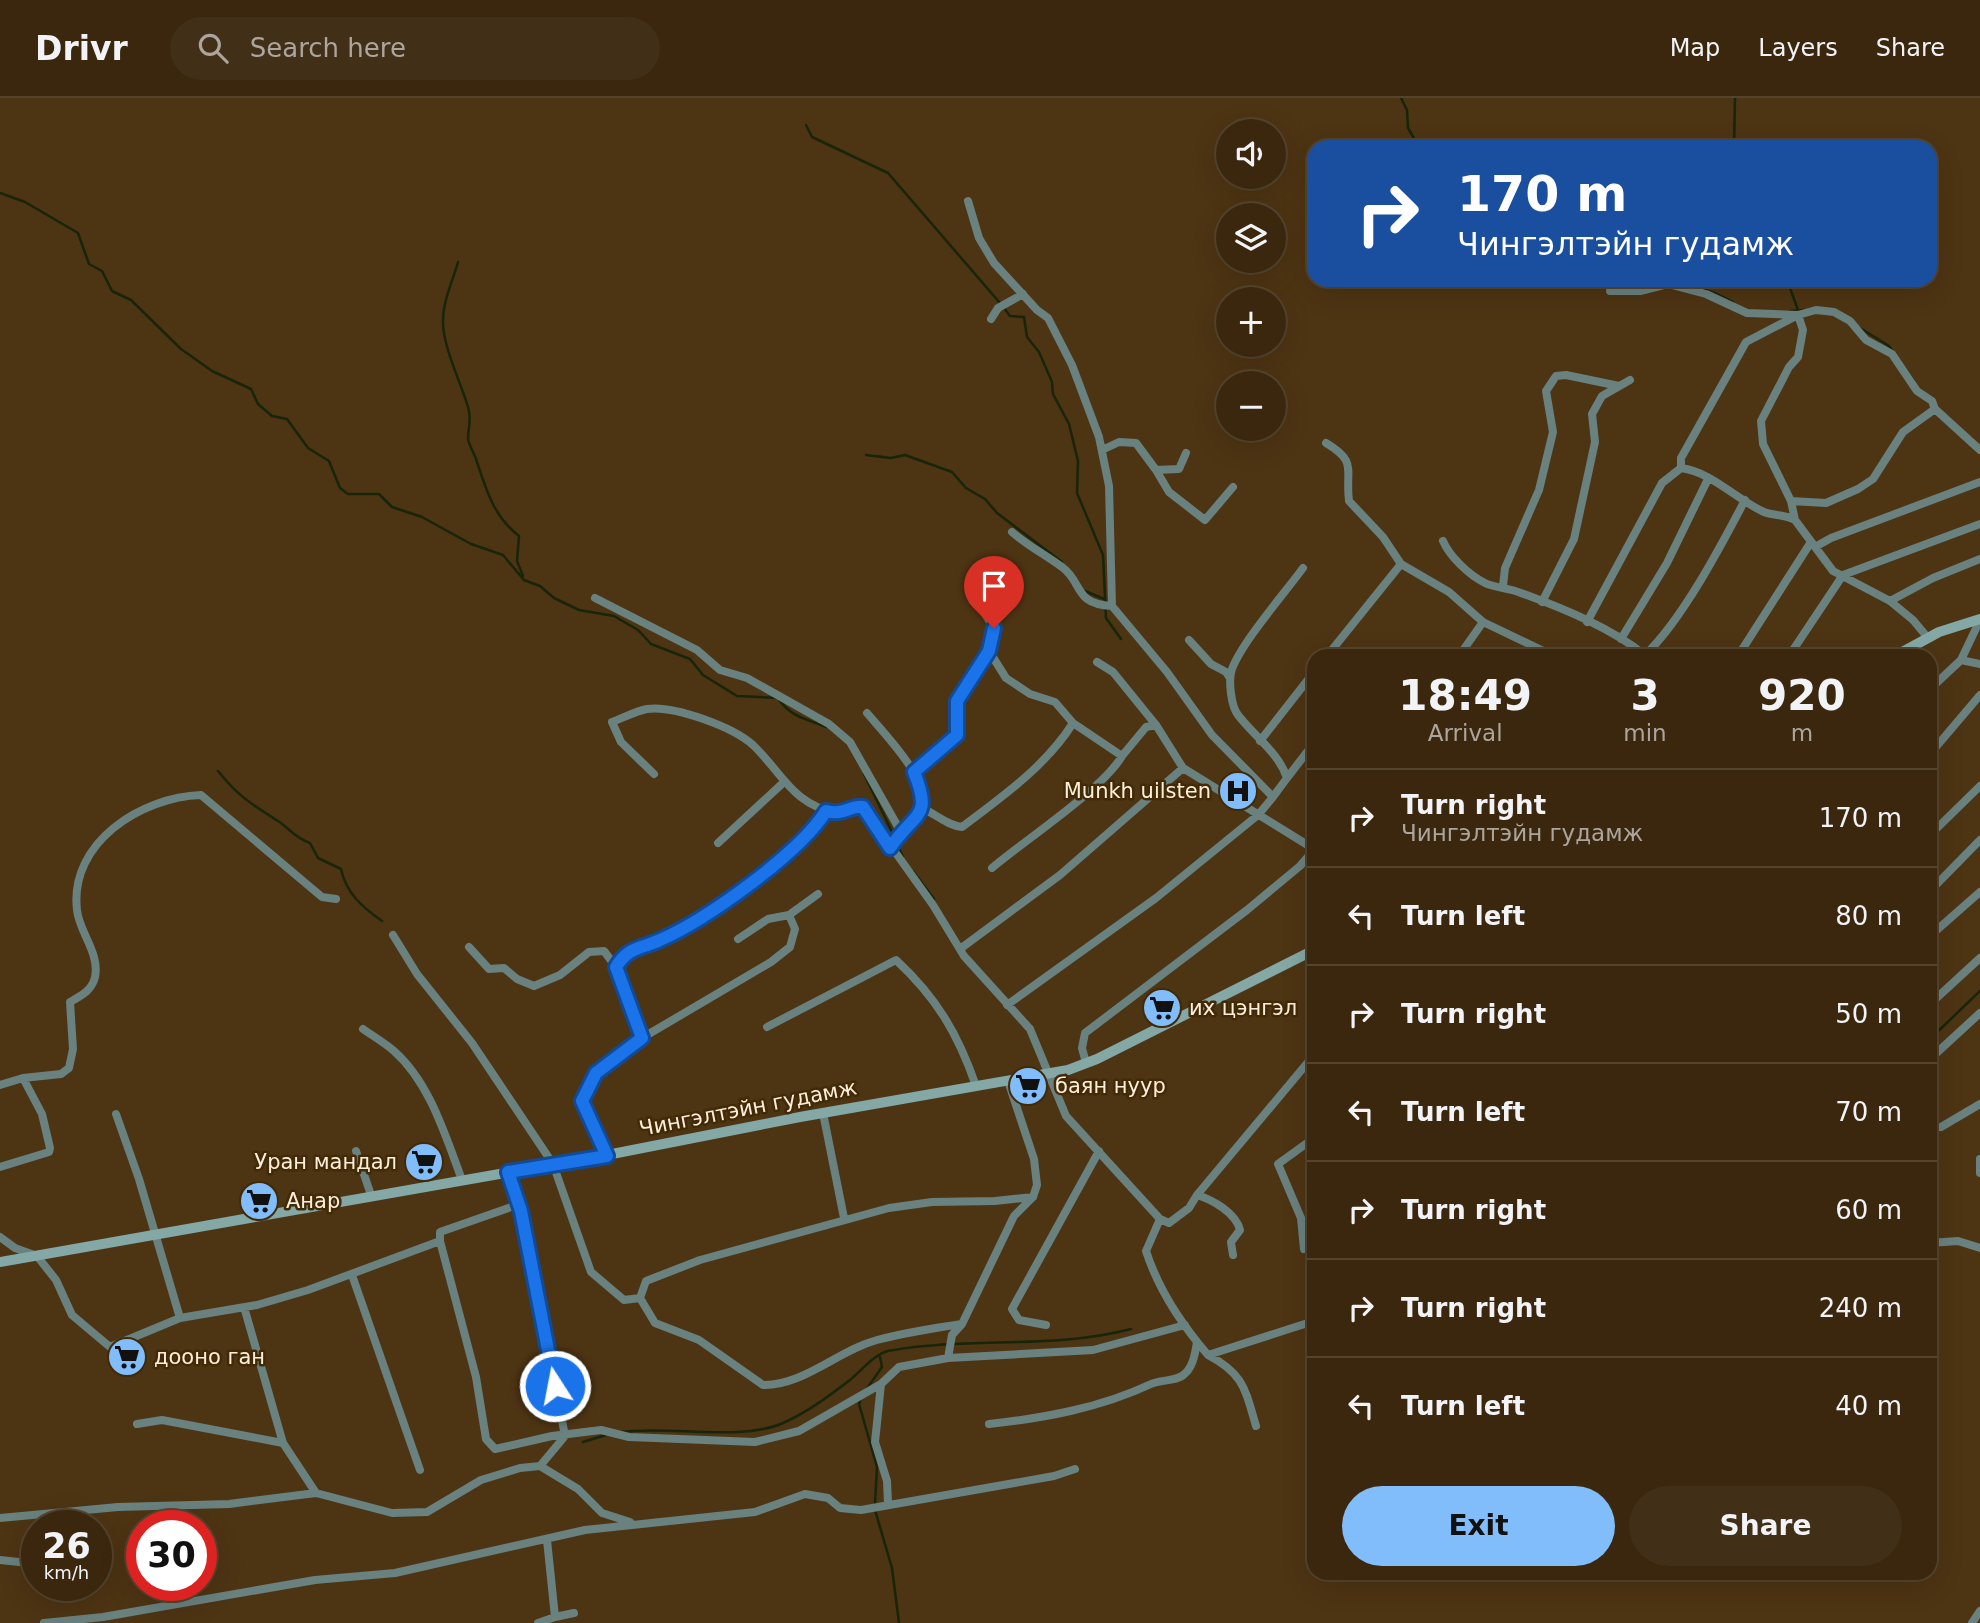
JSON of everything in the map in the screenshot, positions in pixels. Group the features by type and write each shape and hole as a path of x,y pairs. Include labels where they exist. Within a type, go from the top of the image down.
{"main road":[{"path":"1908,649 1928,638 1980,620"},
{"name":"Чингэлтэйн гудамж","path":"0,1262 371,1195 607,1156 823,1113 1047,1074 1086,1063 1307,953"}],"street":[{"path":"968,201 979,238 994,262 1048,318 1072,365 1102,450 1110,499 1112,606"},
{"path":"1610,291 1640,291 1656,287"},
{"path":"1679,287 1706,294 1747,313 1798,315"},
{"path":"991,319 998,308 1023,294"},
{"path":"1681,468 1681,458 1746,342 1798,315 1816,310 1834,312 1850,321 1866,340 1892,354 1917,391 1932,401 1936,409 1980,450"},
{"path":"1795,520 1791,501 1763,444 1761,421 1789,367 1798,358 1802,330 1798,315"},
{"path":"1503,586 1505,568 1539,490 1553,432 1546,391 1556,376 1566,375 1619,386"},
{"path":"1542,602 1574,539 1595,442 1592,414 1602,396 1630,380"},
{"path":"1791,501 1826,503 1858,489 1873,479 1903,432 1936,409"},
{"path":"1102,450 1119,442 1136,443 1168,492 1205,520 1233,487"},
{"path":"1326,443 1344,454 1348,463 1349,501 1383,537 1401,564 1448,592 1483,622 1539,649"},
{"path":"1156,470 1179,469 1186,453"},
{"path":"1681,468 1708,479 1766,513 1784,513 1795,520 1833,571 1890,601 1913,620 1928,638"},
{"path":"1587,622 1662,483 1681,468"},
{"path":"1621,639 1668,563 1708,479"},
{"path":"1743,649 1813,545 1980,482"},
{"path":"1651,649 1692,590 1745,499"},
{"path":"1794,649 1843,575 1980,524"},
{"path":"1012,532 1033,550 1065,569 1088,601 1112,606 1167,672 1212,735 1273,797"},
{"path":"1443,541 1448,552 1486,583 1503,586 1542,602 1587,622 1636,649"},
{"path":"1890,601 1933,578 1980,559"},
{"path":"1333,649 1401,564"},
{"path":"1287,778 1283,764 1237,715 1233,704 1231,671 1242,649 1303,568"},
{"path":"595,598 696,650 720,670 747,678 829,724 850,742 901,832"},
{"path":"914,772 957,735 957,701 989,651 994,628 978,603"},
{"path":"1937,682 1961,660 1980,620"},
{"path":"1464,649 1483,622"},
{"path":"1189,640 1211,664 1226,672 1231,680"},
{"path":"989,651 1006,678 1030,694 1055,702 1073,723 1122,756"},
{"path":"1961,660 1980,664"},
{"path":"1097,662 1113,672 1156,724 1183,768 1307,846"},
{"path":"1260,741 1307,681"},
{"path":"1937,746 1980,695"},
{"path":"654,774 621,742 612,722 648,709 689,714 738,735 752,744 783,782 804,802 838,814 857,806 863,807 933,905 960,949 1030,1029 1066,1116 1160,1219 1169,1223 1189,1208 1307,1063"},
{"path":"867,713 914,772 924,797 923,809 890,848"},
{"path":"923,809 935,814 948,826 962,827 1016,786 1061,742 1073,723"},
{"path":"992,868 1116,766 1146,727 1156,724"},
{"path":"1007,1005 1156,898 1258,815 1307,752"},
{"path":"960,949 1060,875 1183,768"},
{"path":"718,843 783,782"},
{"path":"1937,828 1980,786"},
{"path":"0,1085 23,1078 61,1074 68,1068 73,1049 70,1002 83,998 95,977 89,940 83,932 76,907 80,878 88,855 97,842 135,813 172,798 201,795 322,897 336,899"},
{"path":"616,967 623,956 645,944 659,941 719,906 783,858 816,827 826,811"},
{"path":"1937,884 1980,840"},
{"path":"1086,1063 1082,1048 1085,1033 1247,910 1307,858"},
{"path":"1937,930 1980,892"},
{"path":"738,939 768,919 789,915 818,894"},
{"path":"607,1156 582,1101 596,1073 642,1038 742,980 790,947 794,929 789,915"},
{"path":"393,935 417,974 472,1043 553,1164 591,1272 624,1300 640,1298"},
{"path":"469,947 489,969 503,968 517,979 534,986 560,975 590,952 604,951 616,967 642,1038"},
{"path":"1937,998 1980,958"},
{"path":"767,1027 896,960 945,1016 961,1042 976,1086"},
{"path":"1937,1053 1980,1013"},
{"path":"363,1029 394,1050 416,1076 442,1125 462,1180"},
{"path":"0,1167 49,1152 42,1114 23,1078"},
{"path":"948,1358 951,1335 962,1324 1014,1216 1034,1196 1037,1185 1034,1159 1008,1081"},
{"path":"1941,1127 1980,1104"},
{"path":"823,1113 844,1218"},
{"path":"116,1114 180,1318"},
{"path":"1304,1249 1301,1218 1278,1164 1307,1143"},
{"path":"356,1151 371,1195"},
{"path":"1046,1325 1019,1320 1012,1309 1100,1151"},
{"path":"1980,1159 1980,1173"},
{"path":"508,1172 516,1195 565,1436"},
{"path":"516,1195 514,1206 440,1232 440,1241 476,1377 486,1439 495,1449 552,1436 601,1430 629,1437 755,1442 799,1431 881,1384 899,1367 948,1358 1093,1350 1185,1325"},
{"path":"1197,1195 1209,1199 1238,1223 1240,1230 1231,1242 1233,1255"},
{"path":"640,1298 646,1281 700,1260 749,1248 844,1218 933,1202 995,1201 1034,1196"},
{"path":"1160,1219 1146,1251 1152,1268 1197,1342 1208,1355 1231,1367 1243,1383 1256,1426"},
{"path":"0,1237 15,1248 37,1256 56,1280 72,1315 110,1347 180,1318 243,1307 352,1275 440,1241"},
{"path":"1937,1242 1958,1241 1980,1248"},
{"path":"352,1275 421,1470"},
{"path":"640,1298 655,1323 699,1340 763,1385 773,1385 802,1375 875,1340 962,1324"},
{"path":"243,1307 283,1443 316,1493"},
{"path":"1208,1355 1307,1323"},
{"path":"989,1424 1086,1408 1119,1399 1153,1383 1182,1376 1192,1364 1197,1342"},
{"path":"881,1384 875,1441 887,1481 888,1504"},
{"path":"137,1424 162,1420 283,1443"},
{"path":"540,1466 565,1436"},
{"path":"0,1518 118,1507 229,1504 316,1493 392,1513 427,1512 481,1480 520,1468 540,1466 578,1489 602,1513 633,1523"},
{"path":"44,1623 103,1617 315,1580 395,1573 633,1523 755,1512 805,1494 828,1498 840,1508 861,1510 1054,1476 1075,1469"},
{"path":"547,1540 555,1617"},
{"path":"0,1560 21,1562"},
{"path":"1972,1623 1980,1611"},
{"path":"538,1623 575,1613"}],"waterway":[{"path":"1401,98 1407,110 1408,128 1415,140"},
{"path":"1734,140 1735,98"},
{"path":"806,125 812,137 888,173 1000,303"},
{"path":"0,193 25,202 78,233 89,264 102,271 112,291 131,300 181,349 212,371 251,389 258,404 272,416 287,419 308,448 329,461 340,488 348,494 379,494 392,507 422,517 471,544 503,555 524,580 540,586 554,598 579,610 614,616 638,630 651,644 690,659 703,675 737,696 778,698 793,713 826,727"},
{"path":"458,262 443,313 446,341 469,411 469,441 491,501 503,520 519,536 517,561 523,576"},
{"path":"1696,287 1733,302"},
{"path":"1790,287 1798,310"},
{"path":"1004,308 1010,316 1024,317 1027,337 1039,352 1052,382 1053,394 1069,424 1078,461 1077,493 1103,555 1106,618 1121,639"},
{"path":"1790,311 1804,310"},
{"path":"1860,328 1889,346 1914,381"},
{"path":"866,455 891,458 905,455 952,472 966,488 985,499 997,513 1062,562"},
{"path":"1085,591 1104,599"},
{"path":"218,771 245,799 310,843 318,858 341,869 343,878 356,899 382,921"},
{"path":"864,774 895,838"},
{"path":"897,844 903,857"},
{"path":"913,871 934,899"},
{"path":"1937,1032 1980,991"},
{"path":"620,1432 725,1432 766,1429 810,1409 850,1380 873,1359 888,1351 949,1344 1071,1339 1131,1329"},
{"path":"866,1390 882,1367 880,1357"},
{"path":"861,1398 859,1404 877,1467 875,1504"},
{"path":"583,1442 606,1435"},
{"path":"875,1510 892,1568 899,1623"}],"place":[{"name":"Munkh uilsten","path":"1238,791"},
{"name":"их цэнгэл","path":"1162,1008"},
{"name":"баян нуур","path":"1028,1086"},
{"name":"Уран мандал","path":"424,1162"},
{"name":"Анар","path":"259,1201"},
{"name":"дооно ган","path":"127,1357"}],"route":[{"path":"555,1386 521,1211 508,1172 607,1156 582,1101 596,1073 642,1038 616,967 623,956 645,944 659,941 719,906 783,858 816,827 826,811 838,814 857,806 863,807 890,848 923,809 924,797 914,772 928,757 957,735 957,701 989,651 994,628"}]}
